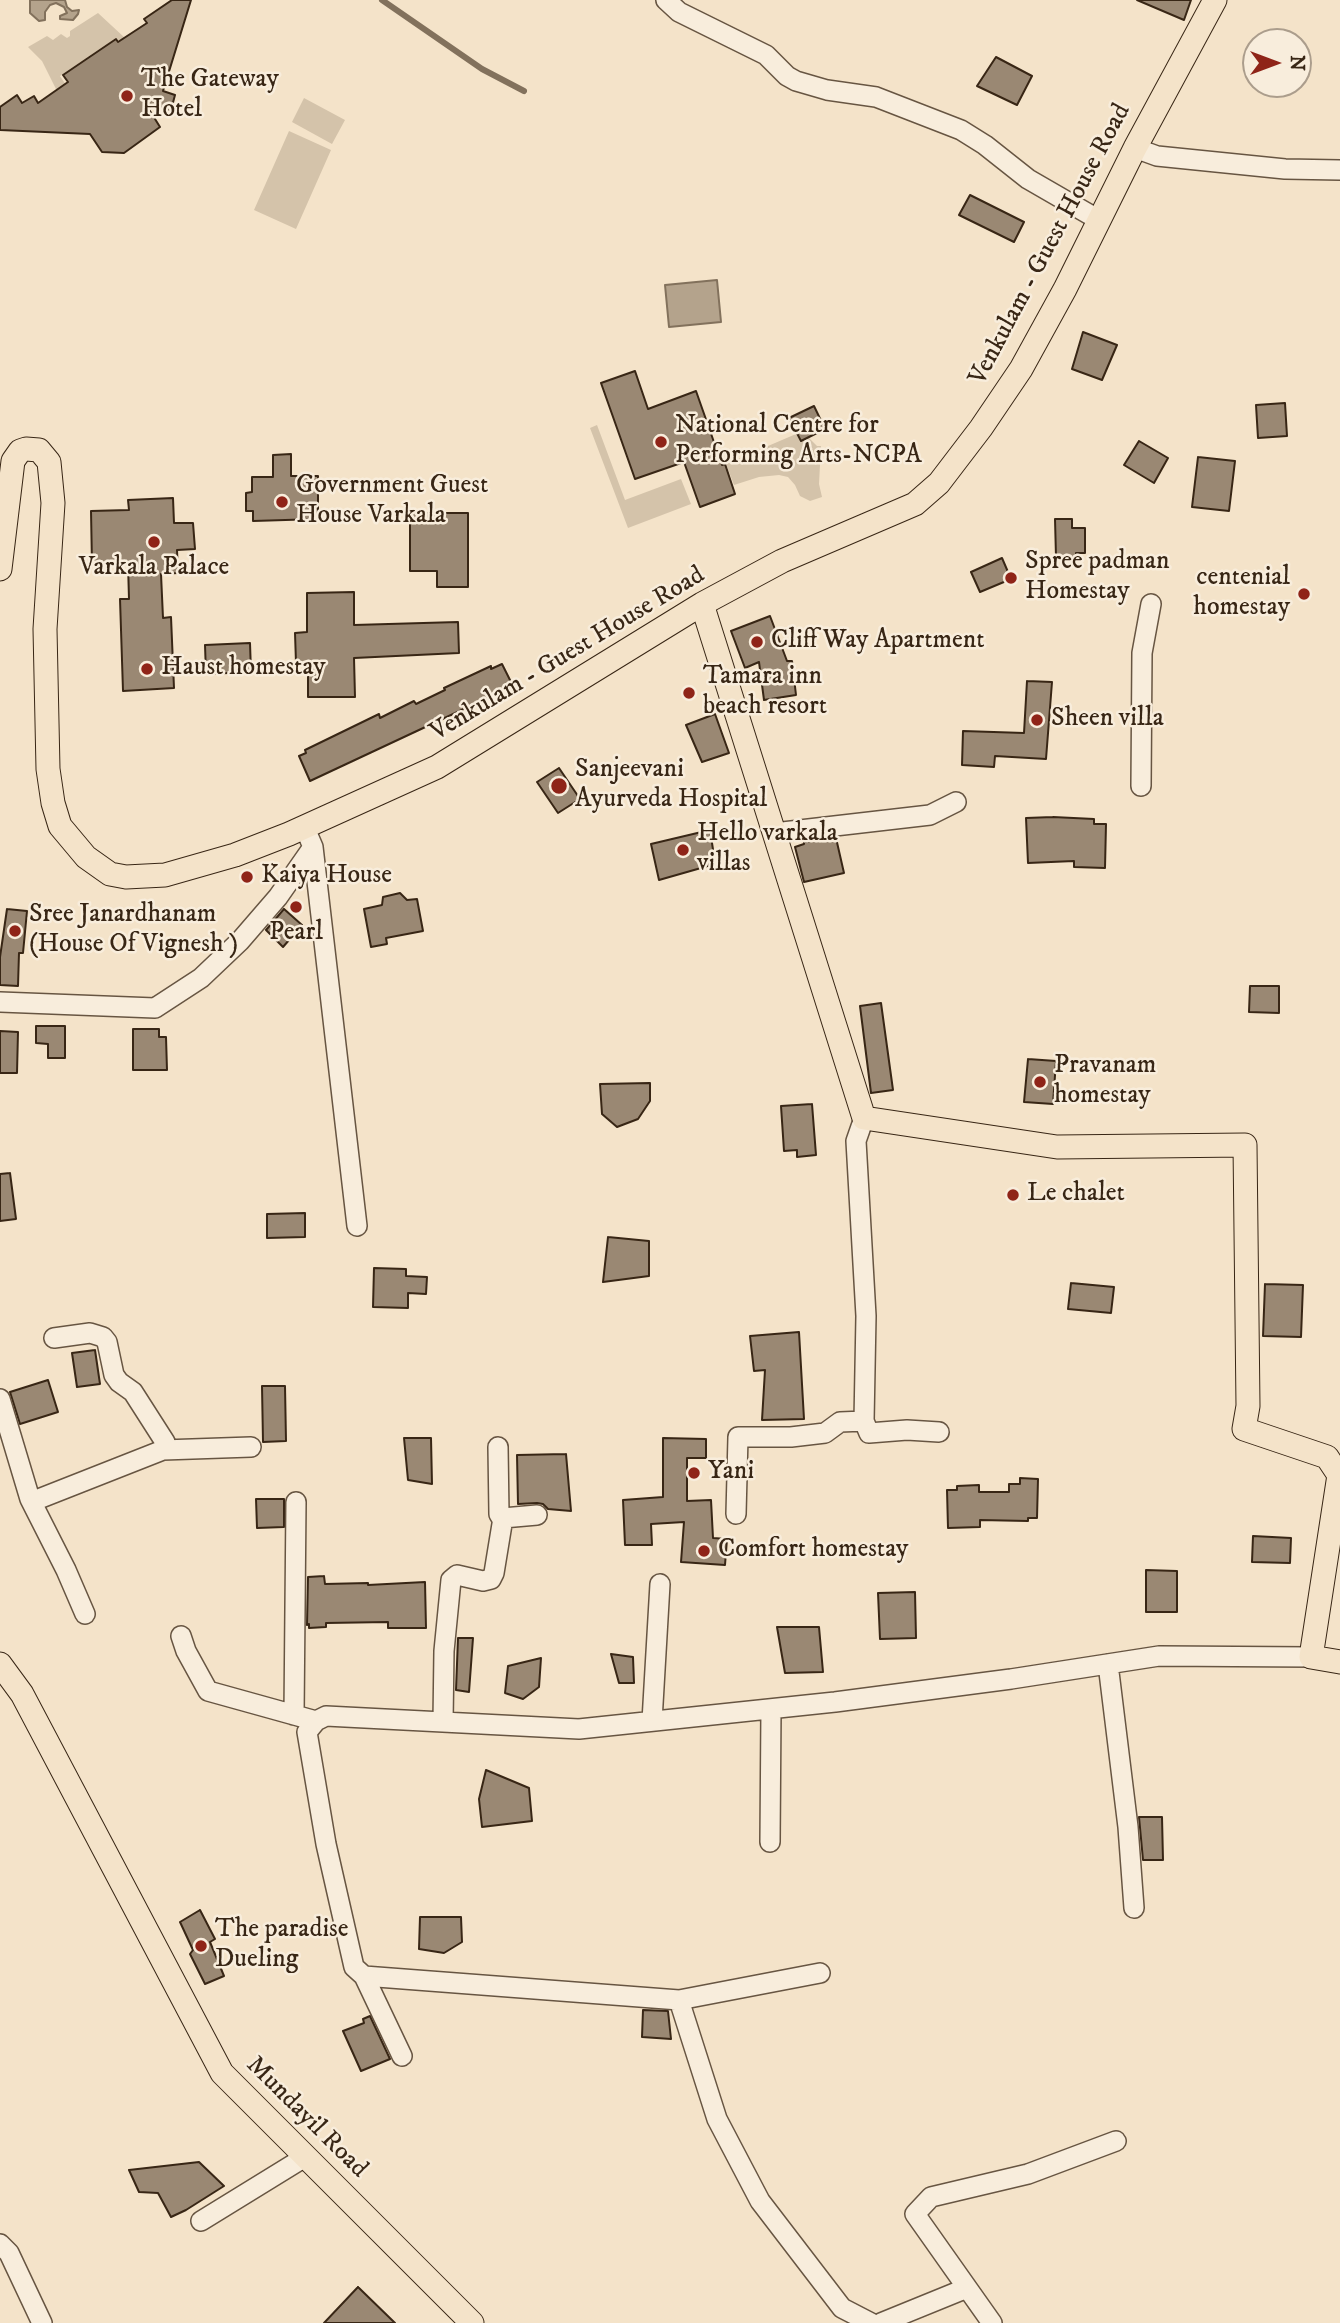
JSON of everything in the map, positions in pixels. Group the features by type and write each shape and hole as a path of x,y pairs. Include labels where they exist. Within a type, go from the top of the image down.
{"main road":[{"name":"Venkulam - Guest House Road","path":"0,569 13,461 26,449 32,449 43,453 48,462 53,503 45,629 48,769 53,803 60,826 86,858 110,874 126,877 165,875 308,836 437,767 702,604 782,561 915,503 939,483 1021,369 1215,0"},
{"path":"702,604 864,1118 1057,1147 1245,1145 1248,1406 1244,1429 1326,1457 1339,1475 1311,1657 1340,1662"},
{"name":"Mundayil Road","path":"0,1664 22,1694 222,2073 472,2323"}],"street":[{"path":"666,0 679,12 766,55 786,76 796,81 827,90 876,97 961,130 1028,178 1099,220"},
{"path":"1135,148 1157,156 1285,169 1340,170"},
{"path":"1141,786 1142,653 1151,604"},
{"path":"774,833 930,815 956,802"},
{"path":"0,1002 156,1008 201,978 240,941 278,897 308,836"},
{"path":"308,836 357,1226"},
{"path":"864,1118 856,1141 866,1316 864,1421 869,1433 907,1430 939,1432"},
{"path":"54,1338 90,1333 103,1337 107,1342 114,1375 132,1392 165,1442 163,1450"},
{"path":"0,1399 30,1499 85,1614"},
{"path":"736,1514 738,1437 791,1437 825,1433 840,1422 864,1421"},
{"path":"30,1499 36,1500 163,1450 251,1447"},
{"path":"443,1722 444,1651 451,1580 457,1575 489,1581 493,1576 502,1519 499,1514 498,1447"},
{"path":"294,1715 296,1502"},
{"path":"502,1519 508,1516 537,1516"},
{"path":"652,1721 660,1584"},
{"path":"181,1636 186,1651 208,1690 316,1721"},
{"path":"402,2056 364,1976 354,1967 326,1844 307,1732 316,1721 326,1716 579,1729 771,1709 1011,1679 1159,1656 1311,1657"},
{"path":"1108,1664 1128,1828 1134,1909"},
{"path":"770,1842 771,1709"},
{"path":"364,1976 679,2000 820,1973"},
{"path":"679,2000 717,2119 760,2201 842,2308 871,2323"},
{"path":"992,2323 915,2214 930,2197 1028,2174 1116,2141"},
{"path":"201,2221 305,2157"},
{"path":"0,2244 9,2253 42,2323"},
{"path":"881,2323 967,2287"}],"shaded area":[{"path":"30,0 65,0 72,11 79,10 73,20 60,19 60,16 67,13 64,7 56,3 50,5 45,12 45,20 39,21 30,13"},
{"path":"98,13 125,38 121,42 116,38 60,76 66,85 57,91 42,61 28,47 47,36 53,40 61,34 67,38 70,31"},
{"path":"304,98 345,120 332,144 292,122"},
{"path":"289,131 331,150 296,229 254,210"},
{"path":"717,280 721,322 669,327 665,285"},
{"path":"597,425 625,500 681,479 691,504 628,528 590,428"},
{"path":"796,434 801,442 809,438 817,446 821,446 819,484 822,497 810,501 800,496 788,477 779,475 759,477 734,485 726,464"}],"building":[{"path":"172,0 191,0 163,91 175,95 171,110 145,103 160,127 124,153 102,152 90,134 0,130 0,107 17,95 22,103 34,96 38,103 68,82 63,75 116,39 118,42 147,23 144,19"},
{"path":"1137,0 1191,0 1184,20"},
{"path":"996,57 1032,76 1017,105 977,86"},
{"path":"970,195 1024,222 1014,242 959,215"},
{"path":"1083,332 1117,345 1102,380 1072,369"},
{"name":"National Centre for Performing Arts-NCPA","path":"635,371 648,409 696,391 735,494 700,507 684,462 635,479 601,383"},
{"path":"1285,403 1287,436 1258,438 1256,405"},
{"path":"814,406 825,429 801,441 789,418"},
{"path":"1139,441 1168,458 1154,483 1124,465"},
{"name":"Government Guest House Varkala","path":"291,454 291,476 318,476 318,519 253,521 253,511 246,511 246,493 252,492 252,477 273,477 273,455"},
{"path":"1198,457 1235,461 1229,511 1192,507"},
{"path":"173,498 174,523 193,523 195,549 177,550 178,573 161,574 163,618 171,617 174,688 123,691 120,599 129,599 128,564 92,565 91,511 129,510 128,500"},
{"path":"410,513 468,513 468,587 437,587 437,571 410,571"},
{"path":"1055,519 1072,519 1072,528 1085,528 1085,553 1076,553 1076,557 1056,557"},
{"path":"1002,558 1011,579 980,592 971,572"},
{"path":"354,592 354,625 458,622 459,653 354,658 355,697 308,697 308,663 296,663 295,633 307,632 307,593"},
{"path":"770,616 787,661 792,661 796,695 764,700 759,662 745,668 731,631"},
{"path":"250,643 251,672 206,674 205,645"},
{"path":"502,664 513,686 310,781 299,756 306,753 305,750 379,714 380,718 414,701 416,704 491,666 491,669"},
{"path":"1027,681 1052,682 1046,759 995,756 994,767 962,765 963,731 1024,733"},
{"path":"715,714 729,753 702,762 686,725"},
{"path":"559,768 580,799 558,813 537,782"},
{"path":"1026,818 1094,819 1094,824 1106,824 1105,868 1074,867 1074,861 1028,863"},
{"name":"Hello varkala villas","path":"710,830 714,856 708,866 659,880 651,844"},
{"path":"836,838 844,873 804,882 795,847 804,842"},
{"path":"400,893 407,900 417,899 423,931 386,938 387,944 371,947 364,909 382,905 383,897"},
{"path":"7,909 27,911 23,953 19,953 18,986 0,985 0,957"},
{"path":"284,909 302,925 283,947 266,930"},
{"path":"1250,986 1279,986 1279,1013 1249,1012"},
{"path":"881,1003 893,1090 871,1093 860,1006"},
{"path":"36,1026 65,1026 65,1058 48,1058 48,1044 36,1043"},
{"path":"133,1029 159,1029 159,1037 166,1037 167,1070 133,1070"},
{"path":"0,1031 18,1032 17,1073 0,1073"},
{"name":"Pravanam homestay","path":"1028,1059 1056,1061 1053,1104 1024,1102"},
{"path":"650,1083 650,1101 638,1119 617,1127 602,1114 600,1084"},
{"path":"812,1104 816,1155 797,1157 797,1150 784,1151 781,1106"},
{"path":"10,1173 16,1219 0,1221 0,1174"},
{"path":"305,1213 305,1237 267,1238 267,1214"},
{"path":"608,1237 649,1241 649,1276 603,1282"},
{"path":"374,1268 406,1269 406,1276 427,1277 426,1294 408,1293 408,1308 373,1307"},
{"path":"1071,1283 1114,1287 1111,1313 1068,1309"},
{"path":"1265,1284 1303,1285 1301,1337 1263,1336"},
{"path":"799,1332 804,1419 762,1420 765,1370 754,1371 750,1336"},
{"path":"95,1350 100,1384 77,1387 72,1353"},
{"path":"48,1380 58,1412 20,1424 10,1392"},
{"path":"262,1386 285,1386 286,1441 263,1442"},
{"path":"404,1438 431,1438 432,1484 408,1480"},
{"path":"663,1438 706,1439 706,1458 687,1458 687,1501 711,1500 713,1538 727,1539 725,1565 681,1562 684,1522 651,1524 652,1545 625,1545 623,1500 663,1497"},
{"path":"566,1454 571,1511 548,1509 537,1503 518,1504 517,1455"},
{"path":"1020,1478 1038,1479 1037,1518 1028,1518 1028,1521 980,1520 980,1527 948,1528 947,1490 957,1490 957,1486 979,1485 979,1492 1009,1492 1009,1484 1020,1484"},
{"path":"256,1499 284,1499 284,1527 257,1528"},
{"path":"1253,1536 1291,1538 1290,1563 1252,1562"},
{"path":"1146,1570 1177,1571 1177,1612 1146,1612"},
{"path":"324,1576 325,1584 425,1582 426,1628 388,1628 388,1622 326,1623 326,1627 309,1628 308,1577"},
{"path":"915,1592 916,1638 880,1639 878,1593"},
{"path":"777,1627 819,1627 823,1672 785,1673"},
{"path":"458,1638 473,1638 469,1692 456,1690"},
{"path":"611,1654 633,1657 634,1683 619,1683"},
{"path":"541,1658 539,1687 523,1699 505,1693 508,1666"},
{"path":"486,1770 529,1788 532,1821 482,1827 479,1799"},
{"path":"1139,1817 1162,1817 1163,1860 1143,1860"},
{"name":"The paradise Dueling","path":"200,1910 215,1939 210,1942 224,1976 205,1984 190,1954 193,1950 180,1922"},
{"path":"420,1917 461,1917 462,1942 444,1953 419,1949"},
{"path":"643,2010 668,2011 671,2039 642,2037"},
{"path":"370,2016 390,2059 361,2071 343,2031 364,2023 363,2019"},
{"path":"199,2162 224,2186 171,2217 158,2193 139,2192 129,2170"},
{"path":"358,2287 395,2323 324,2323"}],"waterway":[{"path":"382,0 482,69 524,91"}],"place":[{"name":"The Gateway Hotel","path":"127,96"},
{"name":"National Centre for Performing Arts-NCPA","path":"661,442"},
{"name":"Government Guest House Varkala","path":"282,502"},
{"name":"Varkala Palace","path":"154,542"},
{"name":"Spree padman Homestay","path":"1011,578"},
{"name":"centenial homestay","path":"1304,594"},
{"name":"Cliff Way Apartment","path":"757,642"},
{"name":"Haust homestay","path":"147,669"},
{"name":"Tamara inn beach resort","path":"689,693"},
{"name":"Sheen villa","path":"1037,720"},
{"name":"Sanjeevani Ayurveda Hospital","path":"559,786"},
{"name":"Hello varkala villas","path":"683,850"},
{"name":"Kaiya House","path":"247,877"},
{"name":"Pearl","path":"296,907"},
{"name":"Sree Janardhanam (House Of Vignesh )","path":"15,931"},
{"name":"Pravanam homestay","path":"1040,1082"},
{"name":"Le chalet","path":"1013,1195"},
{"name":"Yani","path":"694,1473"},
{"name":"Comfort homestay","path":"704,1551"},
{"name":"The paradise Dueling","path":"201,1946"}]}
